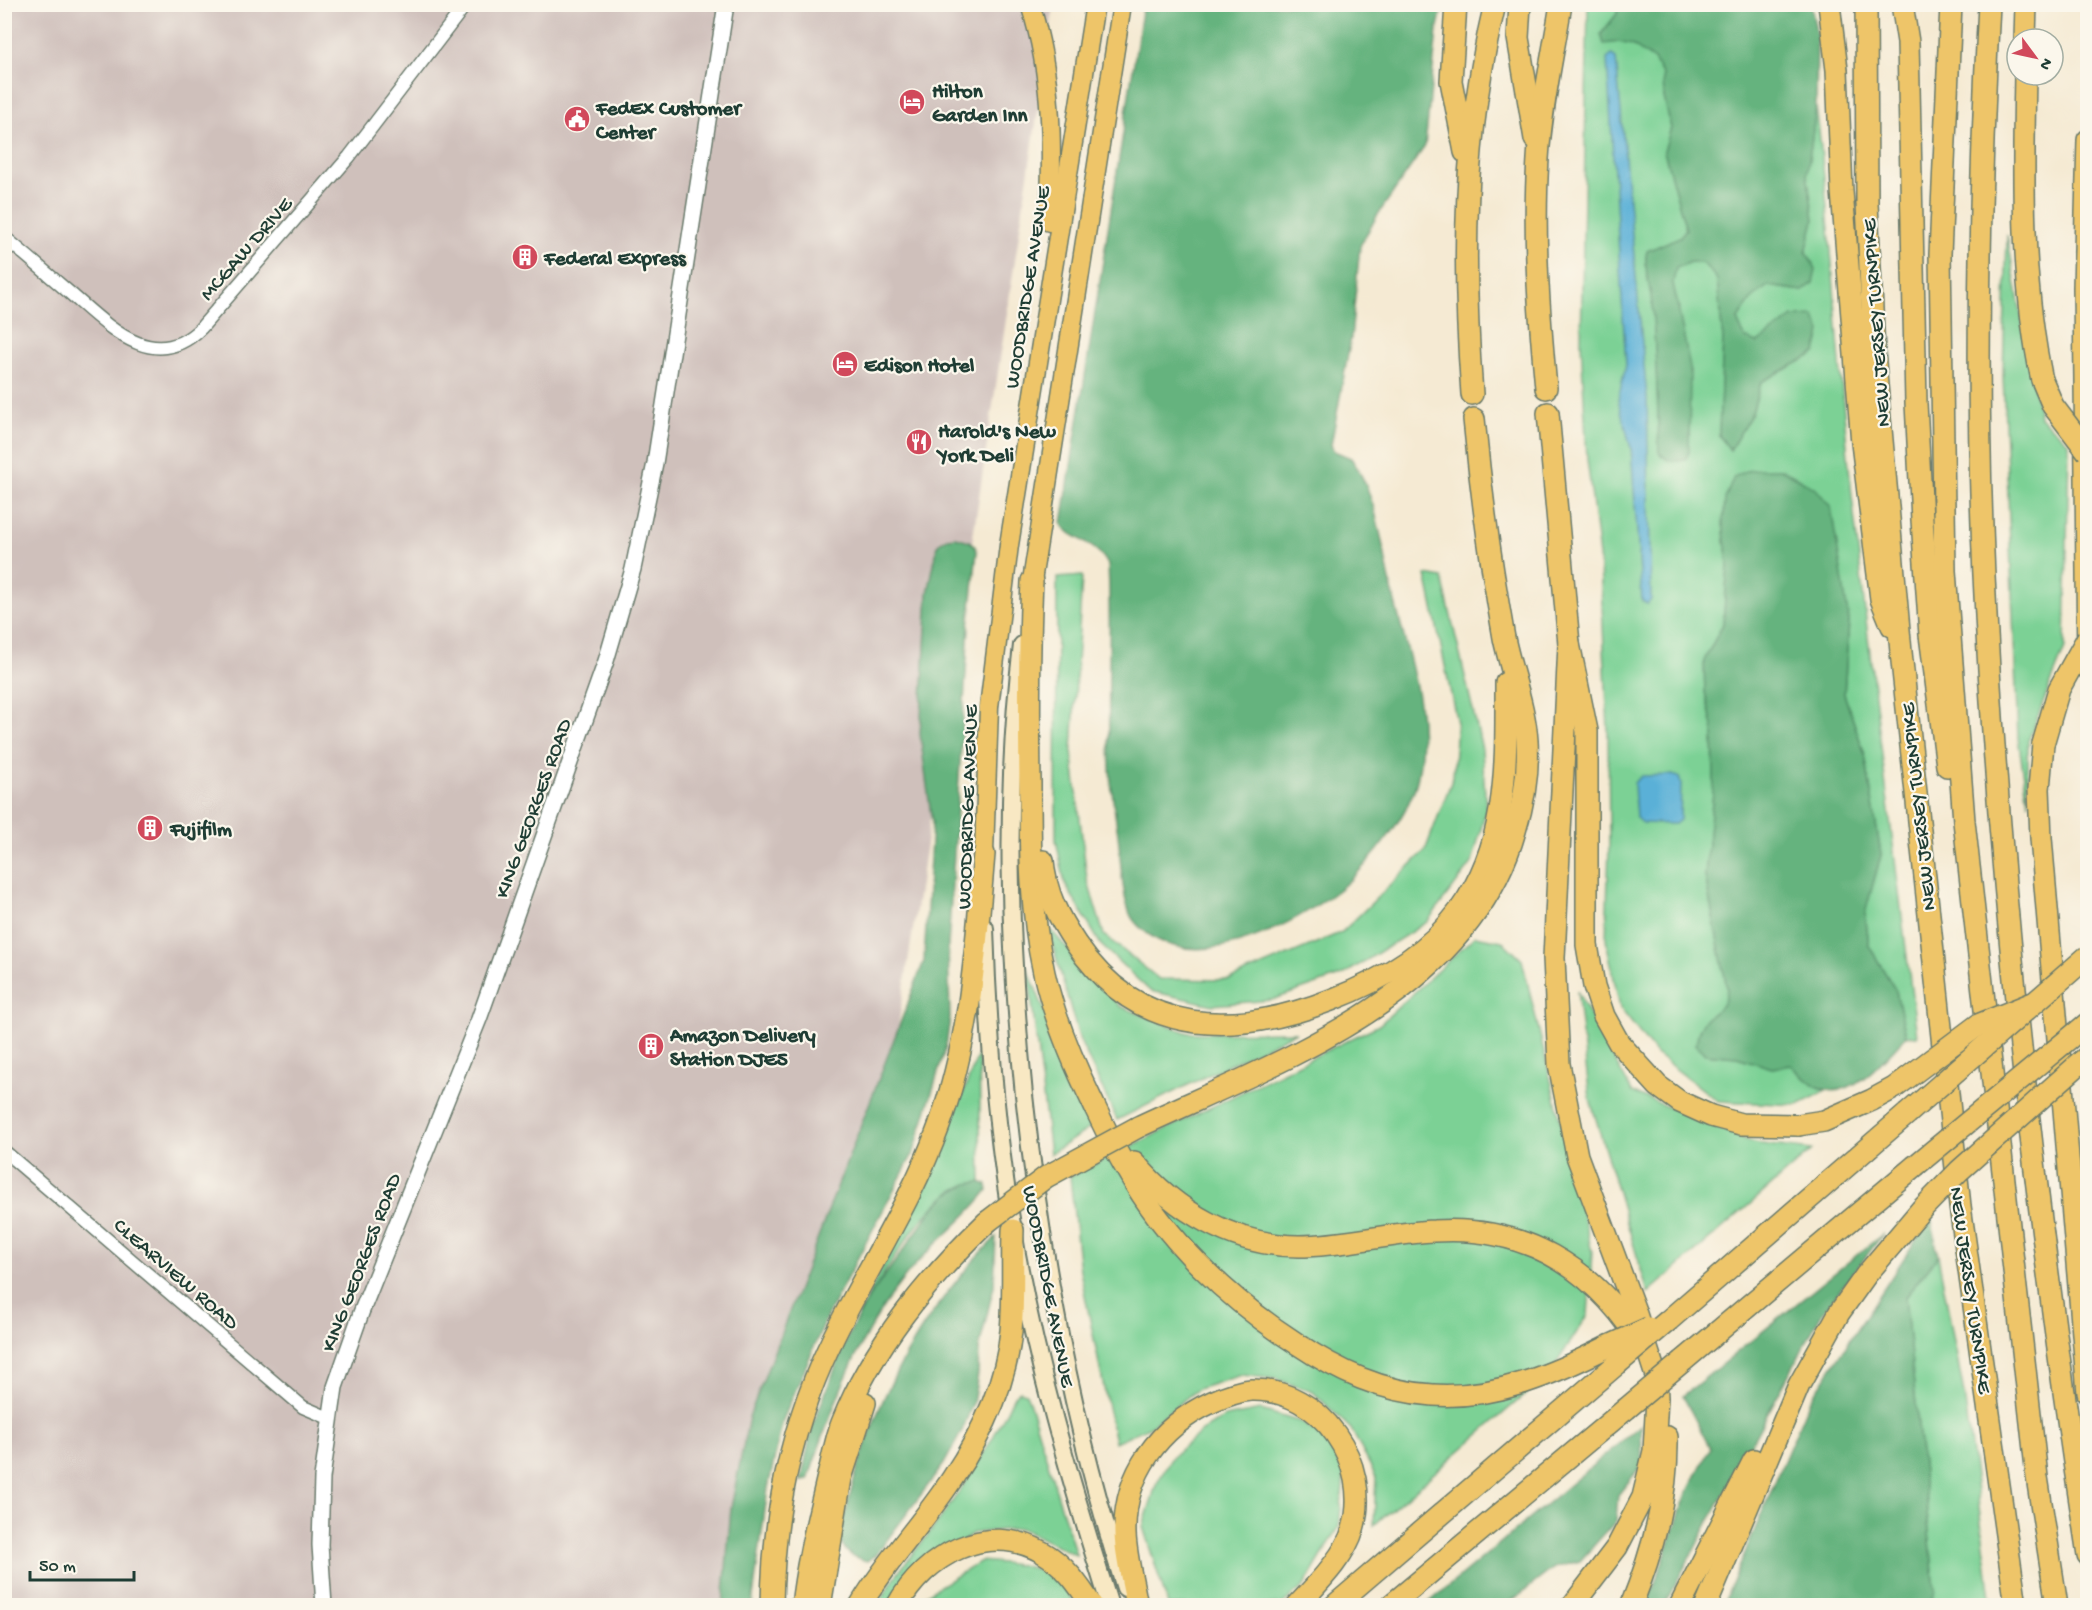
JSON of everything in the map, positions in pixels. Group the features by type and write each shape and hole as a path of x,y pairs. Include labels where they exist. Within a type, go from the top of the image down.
{"highway":[{"path":"1456,4 1451,81 1468,164"},
{"path":"1481,4 1478,27 1482,66"},
{"path":"1472,394 1465,266 1468,164 1482,66 1495,4"},
{"path":"1520,4 1518,38 1538,157"},
{"path":"1546,388 1538,296 1538,157 1561,4"},
{"path":"1829,4 1837,70 1847,258 1862,443 1881,599 1901,652"},
{"name":"NEW JERSEY TURNPIKE","path":"1866,4 1867,203 1874,351 1901,652 1960,1206 2016,1605"},
{"name":"NEW JERSEY TURNPIKE","path":"1951,4 1940,254 1945,571 1964,821 2037,1477 2056,1605"},
{"path":"1989,4 1980,251 1980,412 1984,586 1995,757 2013,962 2040,1198 2088,1555"},
{"path":"2025,27 2026,4"},
{"path":"1903,7 1908,42 1916,403 1929,623 1946,762 1964,821"},
{"path":"2025,87 2029,285 2036,350 2042,380 2053,406 2088,452"},
{"path":"2088,140 2084,287 2088,669"},
{"path":"1548,413 1569,644 1587,731 1587,945 1594,986 1604,1016 1619,1043 1637,1066 1658,1086 1680,1102 1711,1116 1741,1124 1798,1125 1824,1121 1872,1101 1894,1088 1978,1024 2033,1003"},
{"path":"802,1605 813,1533 841,1425 863,1376 894,1326 930,1281 987,1222 1046,1177 1138,1127 1317,1042 1360,1018 1400,991 1439,957 1467,925 1492,890 1510,850 1521,811 1528,770 1527,738 1490,565 1474,419"},
{"path":"1032,580 1030,767 1033,902 1044,974 1066,1041 1127,1172 1175,1238 1199,1264 1254,1314 1318,1358 1346,1373 1404,1391 1463,1395 1522,1384 1613,1355"},
{"path":"2088,637 2059,689 2043,744 2039,789 2041,838 2088,1393"},
{"path":"1569,644 1554,958 1558,1064 1577,1156 1650,1357 1656,1376 1657,1398 1654,1451 1643,1497 1632,1522 1572,1605"},
{"path":"1030,767 1045,883 1055,912 1096,970 1133,1000 1179,1019 1208,1024 1243,1024 1283,1017 1359,990 1394,970 1433,941 1460,910 1495,842 1504,788 1506,647"},
{"path":"772,1605 777,1531 785,1482 798,1430 815,1379 920,1173 954,1077 974,984 984,854"},
{"path":"1334,1605 1613,1355 1669,1320 2088,956"},
{"path":"1390,1605 2088,1023"},
{"path":"1680,1605 1773,1423 1786,1409 1846,1304 1893,1240 1959,1171 2088,1056"},
{"path":"1097,1111 1148,1179 1197,1217 1221,1229 1262,1242 1297,1246 1325,1245 1433,1231 1467,1230 1520,1240 1566,1262 1585,1278 1634,1332 1650,1357"},
{"path":"860,1605 888,1562 951,1480 974,1444 991,1407 1011,1332 1013,1230"},
{"path":"820,1605 839,1489 855,1429 872,1383 897,1332 930,1281"},
{"path":"1137,1605 1125,1533 1129,1500 1136,1474 1150,1448 1170,1427 1196,1409 1223,1397 1250,1390 1278,1394 1300,1403 1322,1419 1339,1436 1348,1453 1358,1485 1357,1508 1352,1531 1341,1551 1296,1605"},
{"path":"1631,1605 1657,1530 1664,1494 1667,1420 1657,1398"},
{"path":"1706,1605 1782,1429 1786,1409"},
{"path":"897,1605 921,1572 942,1555 966,1545 992,1541 1017,1543 1041,1552 1062,1567 1092,1605"},
{"path":"1555,1605 1600,1567"}],"main road":[{"path":"1030,4 1045,61 1052,120 1049,212 1038,347"},
{"name":"WOODBRIDGE AVENUE","path":"1095,4 1038,347 1007,554 989,707 984,854 985,930 993,1065 1013,1230 1057,1425 1110,1605"},
{"name":"WOODBRIDGE AVENUE","path":"1122,4 1022,645 1010,779 1011,922 1022,1074 1039,1221 1064,1363 1082,1442 1131,1605"}],"street":[{"name":"MCGAW DRIVE","path":"4,237 123,337 153,347 167,346 190,338 349,157 466,4"},
{"name":"KING GEORGES ROAD","path":"324,1605 320,1512 328,1418 350,1342 479,1019 606,661 629,587 656,463 726,4"},
{"name":"CLEARVIEW ROAD","path":"4,1151 297,1402 312,1412 328,1418"}],"shaded area":[{"path":"5,5 1054,5 890,1080 755,1400 736,1605 5,1606"}],"green space":[{"path":"1143,5 1443,5 1437,31 1425,146 1377,216 1360,246 1351,338 1331,445 1334,451 1351,458 1367,489 1378,523 1416,684 1422,729 1418,776 1407,806 1388,837 1364,866 1341,888 1301,915 1253,938 1202,949 1178,947 1156,939 1141,928 1130,914 1123,885 1111,776 1108,565 1097,550 1069,532 1062,523"},
{"path":"1588,5 1618,5 1617,14 1601,34 1604,43 1619,42 1632,45 1654,60 1663,75 1664,97 1671,128 1664,151 1686,229 1680,237 1647,251 1646,257 1657,377 1659,452 1679,307 1672,283 1676,268 1690,262 1703,263 1717,279 1723,339 1719,435 1730,450 1752,413 1761,382 1816,353 1757,343 1745,338 1737,320 1753,297 1768,286 1803,291 1811,260 1806,252 1814,220 1807,174 1816,107 1857,538 1917,1036 1906,1036 1896,991 1869,946 1865,913 1881,855 1865,755 1844,694 1849,621 1817,490 1781,469 1746,471 1723,523 1728,565 1723,624 1704,661 1705,692 1713,726 1714,782 1705,876 1727,988 1723,1004 1702,1024 1696,1044 1705,1054 1737,1057 1772,1068 1790,1065 1809,1082 1826,1091 1798,1105 1718,1101 1656,1054 1620,1008 1606,940 1609,845 1608,730 1600,564 1587,459 1581,341"},
{"path":"1618,5 1811,5 1817,37 1816,107 1807,174 1814,220 1806,252 1816,269 1813,283 1803,291 1768,286 1753,297 1737,320 1745,338 1757,343 1793,317 1814,316 1821,331 1816,353 1761,382 1752,413 1730,450 1719,435 1723,339 1717,279 1703,263 1690,262 1676,268 1673,283 1690,367 1689,452 1685,460 1681,461 1668,459 1659,452 1655,342 1646,258 1647,251 1680,237 1686,229 1664,151 1671,128 1664,97 1663,75 1654,60 1632,45 1619,42 1604,44 1601,34 1617,14"},
{"path":"2007,235 2039,416 2069,443 2065,648 2028,741 2028,803 2018,738 2003,375"},
{"path":"1781,469 1817,490 1831,507 1849,621 1844,694 1865,755 1881,855 1865,913 1869,946 1896,991 1906,1036 1869,1074 1847,1088 1835,1091 1814,1085 1790,1065 1772,1068 1737,1057 1705,1054 1696,1044 1702,1024 1723,1004 1727,988 1705,876 1714,782 1713,726 1705,692 1704,661 1723,624 1728,565 1723,523 1725,499 1734,477 1746,471"},
{"path":"956,537 972,543 977,552 969,626 948,946 950,1018 946,1046 914,1152 828,1314 783,1420 768,1488 752,1605 723,1605 731,1508 749,1417 924,961 932,823 920,734 928,593 938,544 947,538"},
{"path":"1426,575 1442,578 1482,749 1486,810 1472,863 1427,922 1343,975 1272,1000 1213,1005 1150,991 1101,945 1065,884 1056,840 1057,578 1082,576 1072,751 1087,879 1104,935 1159,979 1229,980 1342,932 1425,851 1453,777 1457,723"},
{"path":"1047,926 1120,1006 1188,1033 1296,1032 1117,1120 1080,1041"},
{"path":"1475,936 1502,941 1522,960 1592,1252 1588,1315 1550,1373 1374,1525 1376,1477 1351,1429 1313,1392 1276,1379 1242,1375 1198,1389 1149,1427 1115,1442 1080,1271 1070,1176 1379,1025"},
{"path":"1028,970 1092,1127 1050,1154"},
{"path":"1577,991 1632,1092 1754,1143 1812,1150 1648,1293 1590,1099"},
{"path":"979,1052 981,1182 963,1186 951,1192 918,1224 891,1262 847,1338 943,1145"},
{"path":"981,1182 987,1185 988,1190 909,1272 876,1319 837,1398 808,1480 801,1481 812,1427 847,1338 870,1296 932,1210 948,1194 967,1184"},
{"path":"1931,1217 1938,1256 1905,1297 1935,1592 1929,1605 1723,1605 1808,1404"},
{"path":"1884,1233 1821,1315 1664,1605 1647,1605 1687,1493 1710,1448 1683,1396"},
{"path":"996,1237 994,1286 979,1348 978,1374 973,1403 962,1431 944,1464 875,1556 867,1561 855,1557 844,1547 841,1540 842,1528 867,1441 896,1372 929,1317 966,1270"},
{"path":"1938,1256 1964,1394 1992,1605 1929,1605 1935,1591 1905,1297"},
{"path":"1020,1391 1026,1393 1029,1401 1076,1555 1020,1528 973,1533 887,1605 878,1606 898,1573 969,1477 1014,1396"},
{"path":"1261,1410 1301,1422 1328,1441 1344,1475 1339,1527 1304,1586 1281,1605 1168,1605 1143,1527 1156,1485 1172,1457 1202,1431 1225,1417"},
{"path":"1641,1425 1642,1465 1618,1495 1616,1521 1580,1561 1554,1568 1506,1605 1425,1606"},
{"path":"981,1561 1023,1566 1047,1574 1058,1581 1075,1605 918,1605 922,1597"}],"water":[{"path":"1612,55 1616,58 1647,398 1651,600 1647,604 1642,601 1631,448 1618,400 1626,365 1607,59"},
{"path":"1672,775 1679,777 1681,784 1680,820 1675,824 1642,823 1636,818 1634,783 1642,776"}],"place":[{"name":"Hilton Garden Inn","path":"912,102"},
{"name":"FedEx Customer Center","path":"577,119"},
{"name":"Federal Express","path":"525,257"},
{"name":"Edison Hotel","path":"845,364"},
{"name":"Harold's New York Deli","path":"919,442"},
{"name":"Fujifilm","path":"150,828"},
{"name":"Amazon Delivery Station DJE5","path":"651,1046"}]}
